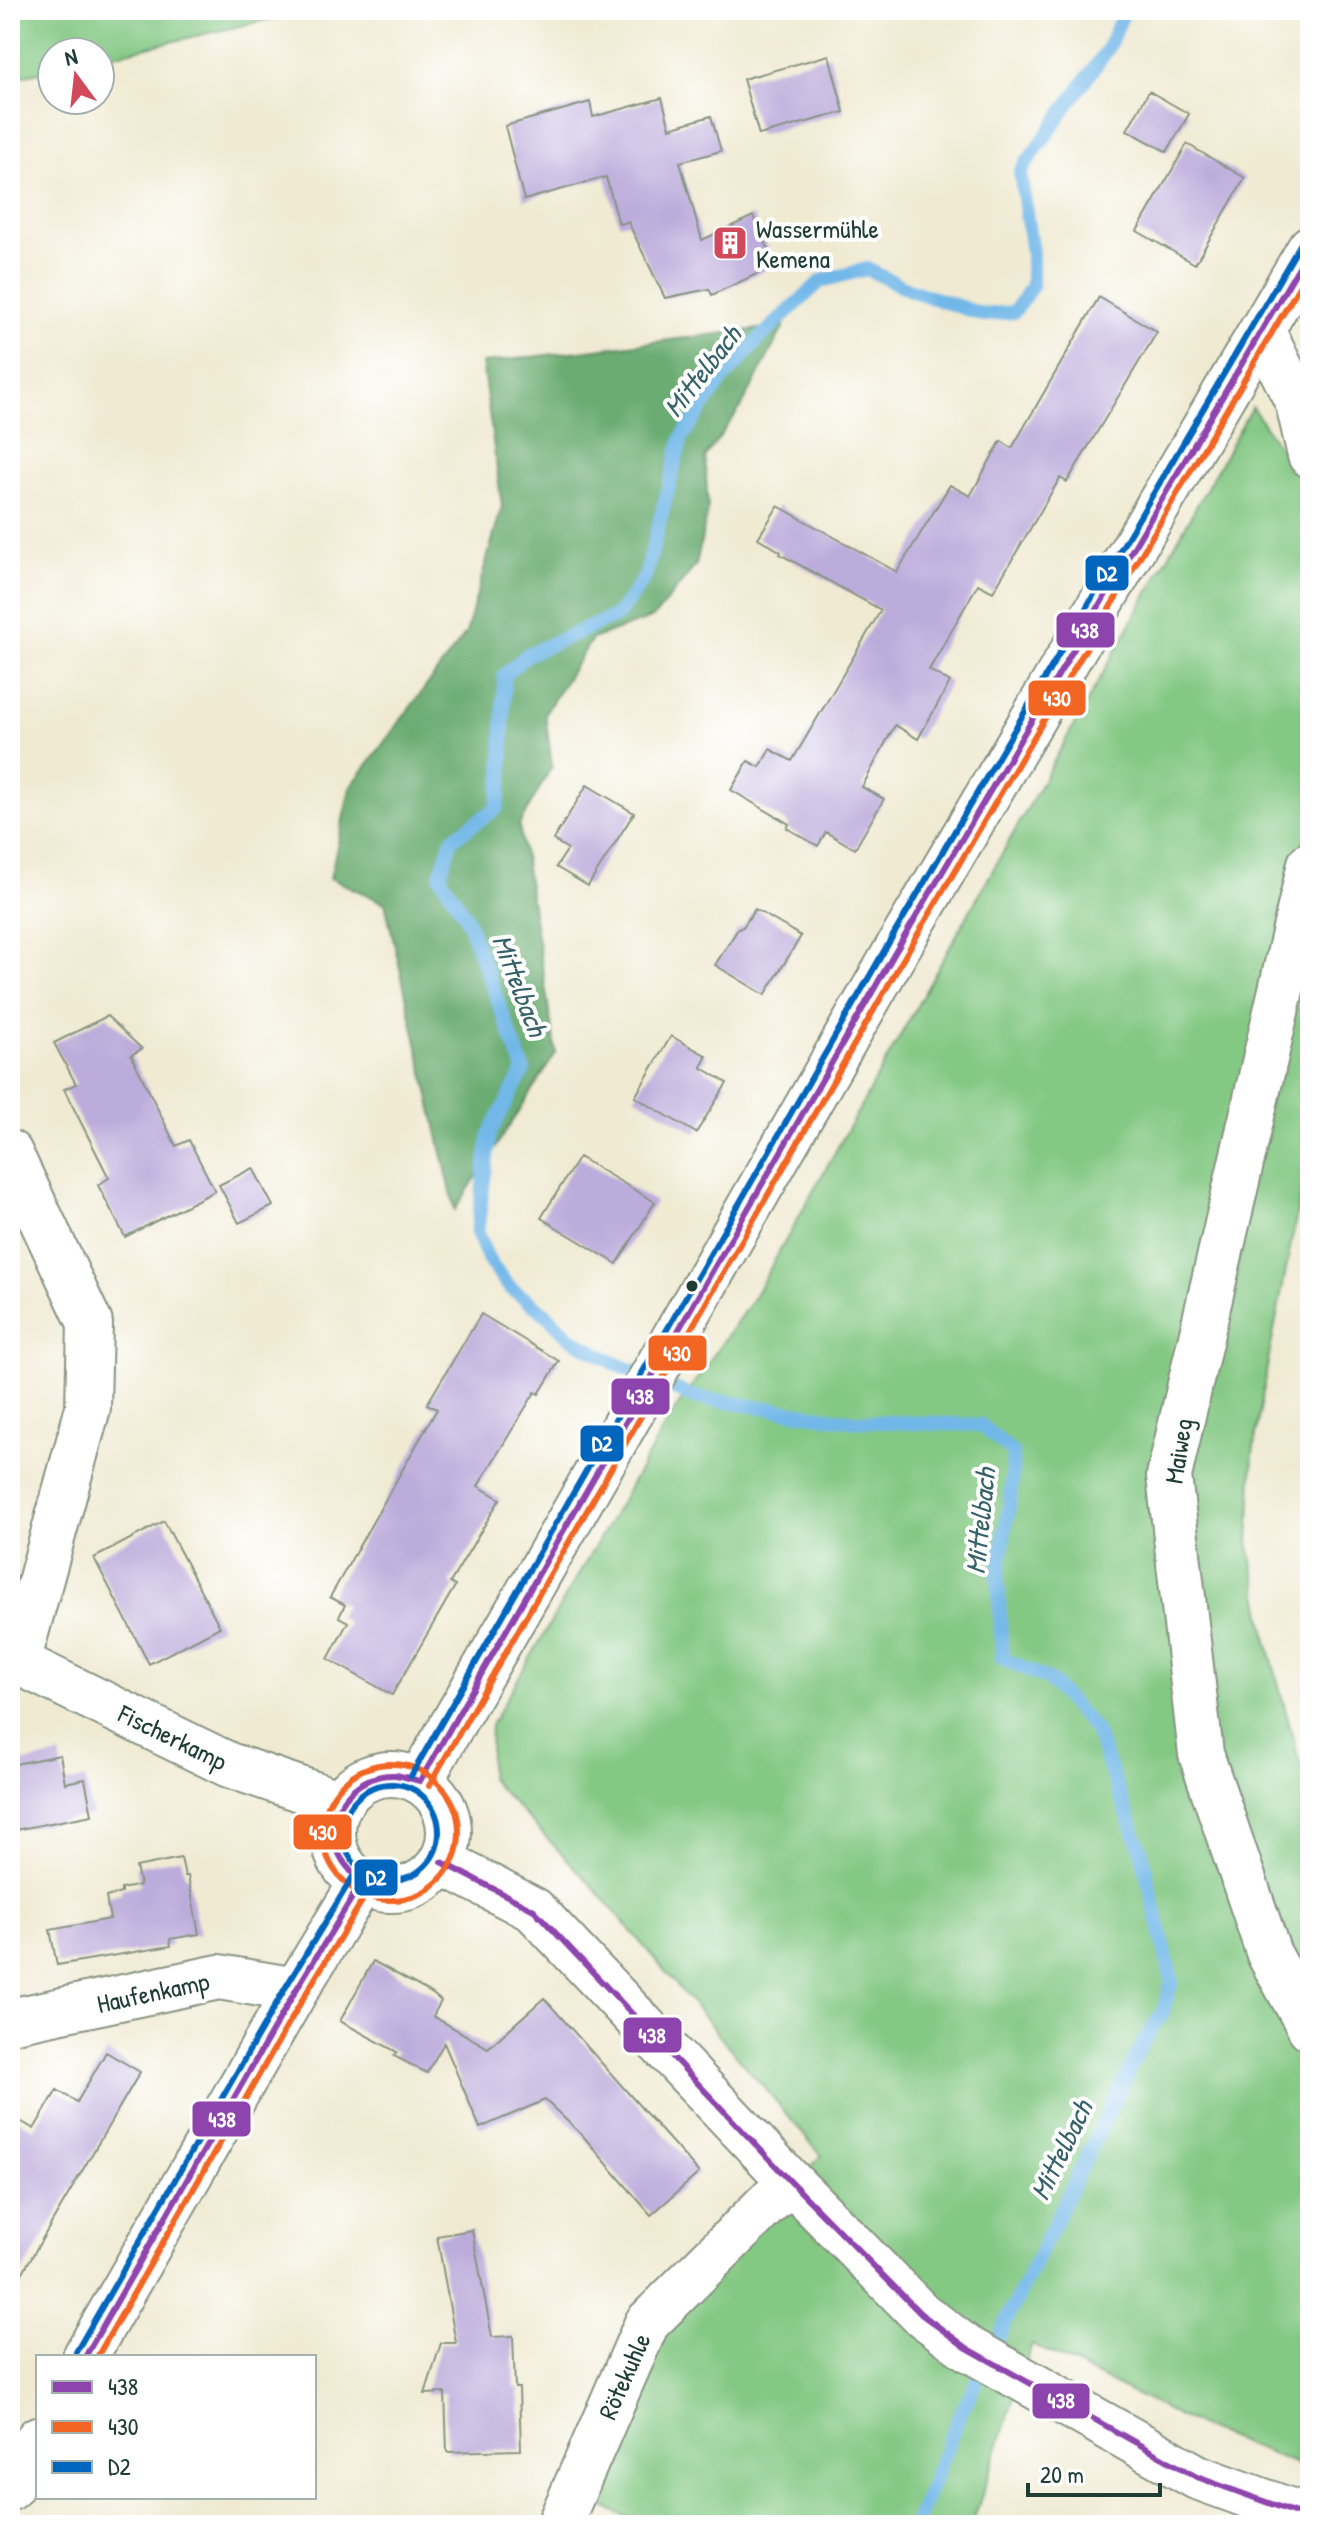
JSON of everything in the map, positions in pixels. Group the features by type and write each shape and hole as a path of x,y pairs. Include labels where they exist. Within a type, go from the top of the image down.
{"street":[{"path":"420,1781 454,1727 900,942 1310,248"},
{"path":"1262,330 1298,403 1310,455"},
{"name":"Maiweg","path":"1310,864 1169,1476 1201,1754 1269,1954 1310,2028"},
{"path":"10,1153 90,1323 88,1408 14,1662"},
{"name":"Fischerkamp","path":"14,1662 229,1765 341,1803"},
{"path":"385,1774 403,1775 420,1781 435,1793 450,1826 442,1862 430,1876 415,1886 397,1890 379,1889 361,1883 347,1871 338,1856 333,1838 334,1820 341,1803 352,1788 385,1774"},
{"path":"442,1862 534,1910 790,2181 921,2314 986,2358 1197,2477 1310,2518"},
{"path":"86,2355 361,1883"},
{"name":"Haufenkamp","path":"10,2021 219,1977 296,1990"},
{"name":"Rötekuhle","path":"559,2525 647,2323 790,2181"},
{"path":"10,2488 36,2442"}],"green space":[{"path":"10,10 310,10 116,54 116,36 36,36 36,73 10,79"},
{"path":"784,326 742,406 705,457 708,509 696,565 654,617 592,639 545,713 552,766 519,825 556,1053 455,1210 385,903 330,878 350,788 466,633 502,506 482,363"},
{"path":"1252,407 1310,493 1310,1147 1253,1454 1249,1546 1267,1641 1300,1764 1310,1788 1310,2469 1208,2430 1032,2344 972,2525 644,2525 563,2488 647,2326 769,2203 822,2156 591,1884 489,1778 491,1725 669,1419 754,1297"}],"building":[{"path":"829,55 844,112 759,135 743,79"},
{"path":"1149,91 1189,114 1167,152 1127,130"},
{"path":"662,98 670,128 711,116 721,151 680,162 702,240 753,216 776,265 712,295 709,289 665,298 628,222 619,224 606,177 524,200 505,126 590,102 593,117"},
{"path":"1187,144 1245,178 1195,264 1137,231"},
{"path":"1099,297 1157,332 1067,482 1060,478 993,592 978,584 929,670 950,682 918,739 895,725 862,787 884,799 855,849 826,832 818,846 787,828 789,824 731,790 748,761 760,767 770,749 792,761 881,610 780,554 758,538 778,506 897,572 950,485 970,496 1001,441 1012,448"},
{"path":"587,785 634,813 588,886 556,867 568,849 553,840"},
{"path":"755,909 801,936 765,995 715,965"},
{"path":"107,1016 142,1049 131,1055 176,1146 189,1140 215,1191 125,1237 98,1185 109,1178 64,1089 76,1084 54,1043"},
{"path":"671,1036 707,1056 701,1067 727,1083 696,1133 635,1097"},
{"path":"579,1157 655,1202 617,1264 541,1218"},
{"path":"253,1168 273,1206 239,1223 219,1185"},
{"path":"481,1314 559,1361 539,1394 535,1392 478,1486 500,1499 450,1583 455,1586 392,1695 328,1659 348,1622 339,1617 345,1605 330,1597 437,1409 427,1404"},
{"path":"164,1521 220,1627 149,1664 94,1558"},
{"path":"60,1755 65,1783 85,1779 92,1815 10,1831 10,1765"},
{"path":"181,1858 185,1876 188,1876 199,1934 170,1939 171,1946 57,1965 50,1930 110,1919 106,1897 121,1893 121,1889 140,1885 136,1867"},
{"path":"373,1961 433,1994 441,2001 433,2016 488,2048 544,1998 699,2173 651,2215 583,2136 545,2100 480,2128 444,2043 427,2073 394,2056 397,2052 340,2021"},
{"path":"106,2052 140,2072 10,2294 10,2115 34,2129 57,2090 77,2102"},
{"path":"472,2230 492,2337 513,2336 521,2450 447,2452 445,2393 425,2394 441,2343 456,2343 437,2236"}],"waterway":[{"name":"Mittelbach","path":"915,2525 958,2419 1143,2042 1162,2014 1172,1981 1141,1850 1094,1728 1049,1680 1002,1658 998,1576 1011,1493 1013,1453 981,1425 855,1421 693,1397 614,1363 569,1337 546,1314 509,1287 490,1263 477,1233 490,1133 524,1070 465,915 440,876 452,839 497,808 502,778 504,675 528,654 618,615 645,577 682,437 722,380 762,336 821,281 867,269 910,290 984,315 1014,312 1032,286 1032,253 1020,172 1107,50 1125,10"}],"transit line":[{"name":"D2","path":"411,1776 884,951 1301,243"},
{"name":"438","path":"420,1781 893,956 1310,248"},
{"name":"430","path":"429,1786 902,961 1310,268"},
{"name":"430","path":"391,1764 417,1769 439,1784 454,1806 459,1832 454,1858 439,1880 417,1895 391,1900 365,1895 343,1880 328,1858 323,1832 328,1806 343,1784 365,1769 391,1764"},
{"name":"438","path":"361,1883 336,1846 334,1827 342,1804 359,1785 370,1779 395,1775 420,1781"},
{"name":"D2","path":"391,1784 409,1788 425,1798 435,1814 439,1832 435,1850 425,1866 409,1876 391,1880 373,1876 357,1866 347,1850 343,1832 347,1814 357,1798 373,1788 391,1784"},
{"name":"438","path":"442,1862 534,1910 790,2181 921,2314 967,2348 1197,2477 1310,2518"},
{"name":"D2","path":"76,2352 352,1878"},
{"name":"438","path":"86,2355 361,1883"},
{"name":"430","path":"98,2355 370,1888"}],"place":[{"name":"Wassermühle Kemena","path":"730,243"}]}
